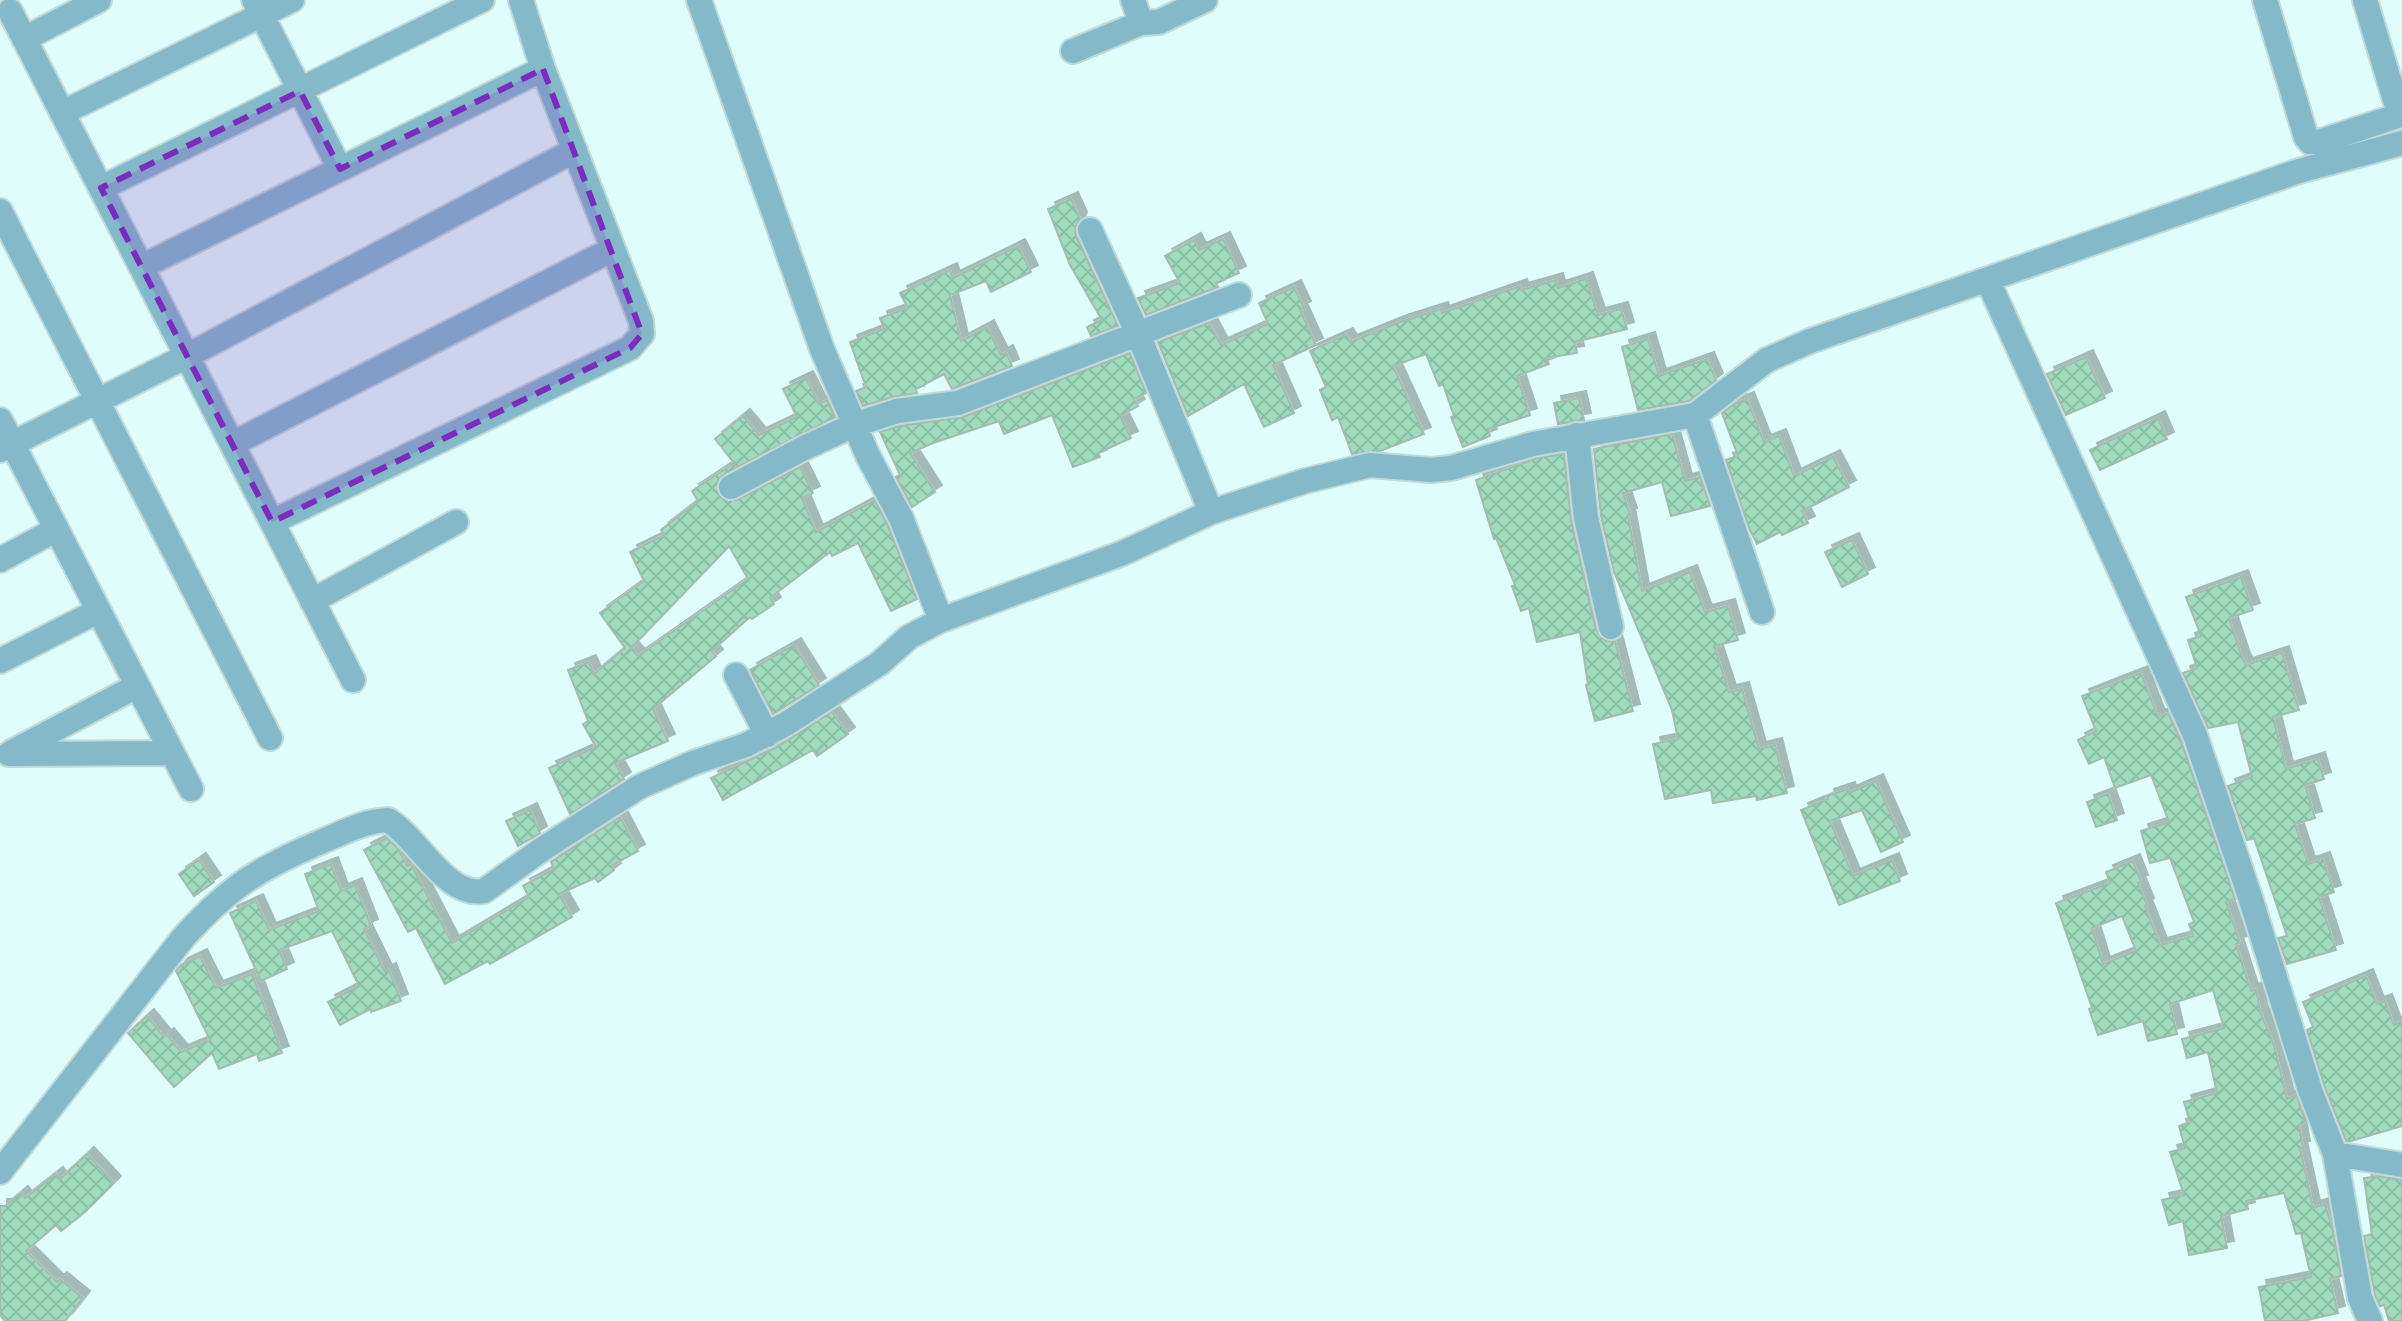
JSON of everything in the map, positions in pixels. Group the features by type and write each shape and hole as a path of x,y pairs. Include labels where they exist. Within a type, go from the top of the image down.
{"street":[{"path":"24,39 99,0"},
{"path":"62,113 258,8 292,0"},
{"path":"101,188 482,0"},
{"path":"272,522 630,348 642,334 641,321 543,69 521,0"},
{"path":"699,0 822,349 854,425 901,518 941,620"},
{"path":"1133,0 1141,23"},
{"path":"1073,51 1141,23 1159,22 1205,0"},
{"path":"2265,0 2306,137 2310,142 2319,142 2397,116 2398,110 2365,0"},
{"path":"258,8 340,169"},
{"path":"12,9 24,39 353,680"},
{"path":"141,267 543,69"},
{"path":"0,1172 183,938 233,887 269,863 351,829 388,820 421,849 453,885 474,893 484,891 639,787 767,735 880,663 909,637 941,620 1123,553 1211,512 1305,481 1370,465 1431,470 1451,468 1533,444 1695,415 1740,379 1780,354 2299,171 2402,143"},
{"path":"6,447 187,356 575,150"},
{"path":"0,211 270,738"},
{"path":"1090,230 1138,334 1211,512"},
{"path":"232,444 611,250"},
{"path":"1988,281 2195,735 2310,1090 2335,1154 2357,1287 2370,1321"},
{"path":"731,487 854,425 897,411 958,403 1239,295"},
{"path":"1695,415 1762,612"},
{"path":"0,420 6,447 55,530 191,789"},
{"path":"1577,435 1586,518 1611,627"},
{"path":"312,601 456,522"},
{"path":"0,560 55,530"},
{"path":"0,661 98,611"},
{"path":"736,675 767,735"},
{"path":"4,756 137,686"},
{"path":"4,756 172,753"},
{"path":"2335,1154 2402,1165"}],"highlighted area":[{"path":"543,69 642,334 630,348 272,522 101,188 300,91 340,169"}],"building":[{"path":"1071,199 1080,219 1075,228 1076,236 1118,326 1091,336 1087,327 1102,320 1070,265 1048,209"},
{"path":"1223,239 1239,273 1216,283 1218,287 1146,315 1138,298 1180,283 1165,256 1194,240 1199,250"},
{"path":"1018,246 1031,272 991,292 986,281 950,295 961,341 987,327 1001,355 1006,352 1012,366 952,389 944,374 916,389 917,393 863,406 856,391 866,387 850,342 884,329 880,318 908,308 900,293 950,270 953,278"},
{"path":"1586,279 1598,315 1621,309 1627,329 1575,342 1577,353 1546,358 1549,364 1517,376 1530,415 1488,429 1490,436 1463,447 1443,384 1439,386 1426,354 1393,366 1424,434 1380,451 1352,454 1338,417 1332,420 1320,390 1326,387 1310,351 1346,335 1350,342 1400,322 1441,309 1442,313 1520,286 1521,290 1556,280 1558,288"},
{"path":"1294,287 1304,308 1300,310 1316,345 1273,365 1294,413 1264,427 1244,384 1188,416 1158,342 1209,323 1221,345 1268,324 1259,303"},
{"path":"1648,339 1659,376 1707,359 1716,380 1689,401 1638,410 1622,347"},
{"path":"1130,353 1146,393 1134,399 1138,406 1120,416 1131,438 1098,453 1100,457 1073,467 1052,415 1004,434 999,421 910,453 935,492 912,507 896,477 900,475 880,432 963,417"},
{"path":"2086,357 2105,398 2066,415 2047,374"},
{"path":"806,378 819,404 827,400 835,417 724,474 718,480 718,493 724,500 737,500 800,467 813,493 802,498 816,532 875,500 917,599 891,611 858,543 832,556 830,552 770,598 774,604 752,619 750,617 712,651 716,656 653,709 668,741 615,763 624,779 570,814 549,768 596,747 583,724 588,721 568,670 589,662 594,674 625,648 600,613 644,581 630,552 665,535 661,530 698,501 692,491 734,463 715,439 743,416 759,435 797,417 783,389","holes":["729,546 748,579 638,656 631,648"]},
{"path":"1579,398 1584,420 1558,424 1554,403"},
{"path":"1747,399 1764,442 1779,436 1794,476 1833,457 1849,487 1802,511 1808,523 1757,544 1726,460 1738,456 1722,413"},
{"path":"2158,418 2167,439 2100,470 2090,450"},
{"path":"1672,434 1685,481 1700,477 1710,506 1671,516 1662,482 1623,493 1630,515 1642,591 1690,572 1705,612 1728,606 1738,640 1714,646 1729,692 1742,689 1759,749 1775,745 1787,793 1757,800 1756,796 1713,803 1711,790 1665,799 1653,744 1678,739 1672,710 1614,572 1601,516 1594,449"},
{"path":"1564,454 1571,521 1596,630 1606,641 1615,641 1633,711 1595,721 1586,685 1580,632 1537,642 1529,608 1521,611 1512,586 1515,585 1494,539 1476,480 1538,458"},
{"path":"1852,540 1868,574 1842,587 1825,552"},
{"path":"2241,577 2253,610 2229,618 2243,660 2246,665 2282,653 2299,710 2273,717 2286,769 2318,759 2324,779 2305,785 2315,818 2295,824 2308,864 2323,859 2334,892 2319,897 2336,950 2287,964 2278,938 2287,936 2254,838 2247,840 2228,786 2252,777 2238,722 2208,728 2183,673 2197,668 2188,640 2201,636 2186,597"},
{"path":"794,645 819,685 773,714 750,670"},
{"path":"2141,673 2158,717 2168,713 2181,741 2235,899 2226,902 2251,991 2256,989 2287,1099 2296,1095 2306,1122 2299,1125 2303,1148 2300,1148 2313,1208 2325,1204 2333,1231 2341,1276 2330,1279 2338,1313 2303,1321 2265,1321 2259,1287 2311,1277 2301,1233 2296,1234 2284,1193 2246,1201 2248,1209 2221,1216 2227,1248 2189,1255 2183,1221 2169,1225 2162,1200 2184,1195 2170,1152 2185,1148 2179,1126 2190,1122 2184,1102 2217,1093 2208,1052 2187,1058 2182,1039 2224,1028 2213,990 2170,1004 2177,1034 2148,1041 2143,1021 2098,1035 2089,1009 2092,1008 2056,903 2110,883 2106,872 2133,861 2160,945 2193,936 2189,924 2194,922 2170,858 2150,863 2141,831 2169,822 2151,775 2115,788 2104,757 2089,764 2078,740 2096,731 2082,696","holes":["2122,916 2136,951 2103,964 2092,928"]},
{"path":"832,712 848,734 817,756 813,750 723,800 711,778 775,748"},
{"path":"1876,781 1903,842 1881,852 1862,810 1830,821 1853,876 1892,860 1900,881 1839,905 1801,810 1828,799 1827,796 1848,789 1849,793"},
{"path":"2108,794 2117,820 2096,827 2087,802"},
{"path":"530,810 540,833 518,846 506,821"},
{"path":"620,817 638,851 611,866 614,870 598,882 595,878 559,894 572,917 490,964 488,961 445,984 416,928 408,932 364,850 387,838 399,850 407,866 411,864 452,943 529,897 523,886 554,869 551,862"},
{"path":"199,860 214,882 194,896 179,874"},
{"path":"331,864 341,891 355,885 371,926 364,929 385,972 389,970 401,1001 371,1012 370,1009 340,1025 328,1002 359,986 332,931 279,950 287,969 261,981 230,913 256,901 269,930 319,911 305,874"},
{"path":"200,956 216,988 252,974 282,1053 259,1061 257,1054 219,1069 212,1053 174,1087 128,1033 147,1016 181,1052 210,1040 176,971 181,965"},
{"path":"2366,976 2377,1004 2385,1001 2394,1025 2402,1021 2402,1126 2346,1141 2324,1085 2307,1030 2313,1027 2303,1002"},
{"path":"87,1154 114,1183 61,1231 56,1225 26,1251 57,1282 60,1279 83,1298 65,1321 5,1321 0,1315 0,1206 5,1206 21,1193 25,1198 56,1174 60,1179"},
{"path":"2379,1176 2402,1180 2402,1321 2389,1321 2384,1305 2380,1306 2375,1295 2364,1236 2372,1234 2364,1178"}]}
